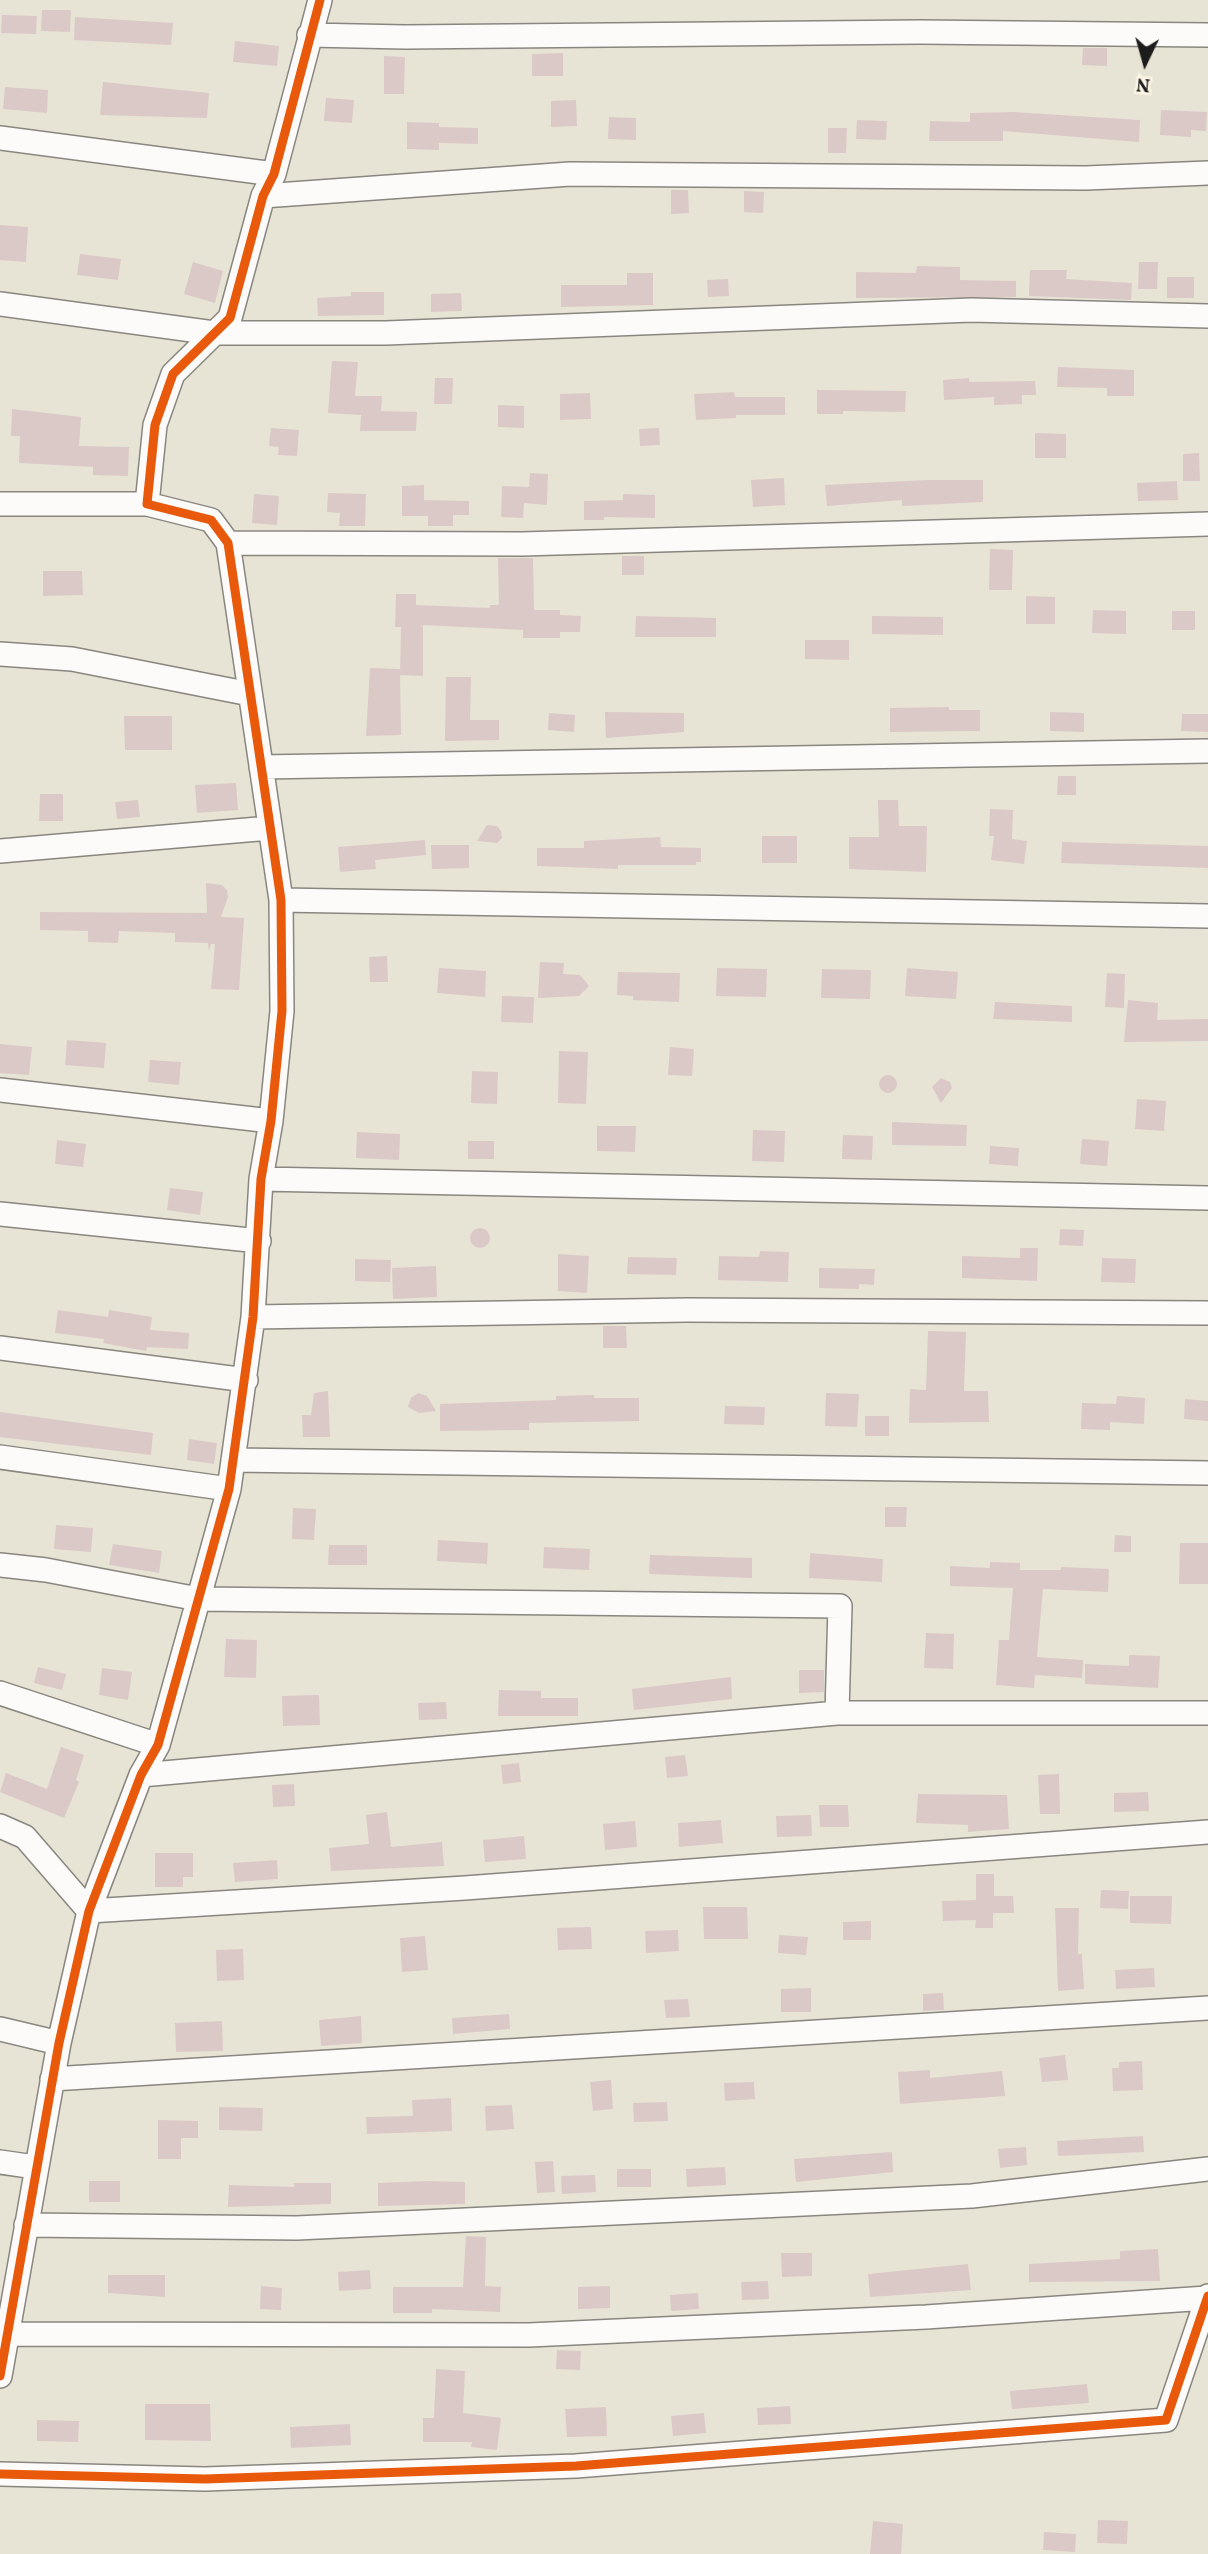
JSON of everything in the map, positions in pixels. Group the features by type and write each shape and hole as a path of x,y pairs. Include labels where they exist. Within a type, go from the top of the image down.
{"street":[{"path":"147,504 155,425 173,374 230,318 263,196 274,174 320,0"},
{"path":"309,35 405,37 906,32 1208,35"},
{"path":"0,138 274,174"},
{"path":"263,196 570,174 1086,178 1208,173"},
{"path":"0,304 214,333 386,333 971,310 1208,316"},
{"path":"0,504 147,504 211,520 228,543 281,900 282,1011 271,1121 261,1180 253,1317 229,1489 158,1745 141,1775 89,1911 52,2079 35,2167 9,2334 1,2364"},
{"path":"228,543 522,544 1208,524"},
{"path":"0,654 72,659 250,694"},
{"path":"261,767 1208,751"},
{"path":"0,851 270,828"},
{"path":"281,900 1208,916"},
{"path":"0,1090 271,1121"},
{"path":"261,1180 1208,1198"},
{"path":"0,1214 259,1241"},
{"path":"253,1317 687,1310 1208,1313"},
{"path":"0,1348 246,1380"},
{"path":"0,1457 229,1489"},
{"path":"233,1460 1208,1473"},
{"path":"0,1565 46,1570 198,1599 840,1606 837,1713"},
{"path":"0,1693 158,1745"},
{"path":"141,1775 837,1713 1208,1713"},
{"path":"0,1826 25,1837 89,1911"},
{"path":"89,1911 465,1888 1208,1832"},
{"path":"52,2079 1208,2008"},
{"path":"0,2029 59,2043"},
{"path":"0,2162 35,2167"},
{"path":"26,2225 297,2228 972,2196 1208,2169"},
{"path":"0,2474 205,2479 576,2466 1166,2420 1208,2297 926,2317 529,2335 9,2334"}],"building":[{"path":"42,10 71,10 70,32 41,31"},
{"path":"2,15 37,16 36,34 1,33"},
{"path":"75,17 173,23 171,45 74,40"},
{"path":"235,41 279,46 277,66 233,62"},
{"path":"1083,48 1107,48 1107,66 1082,65"},
{"path":"563,53 563,76 532,76 532,54"},
{"path":"384,56 405,57 404,94 384,94"},
{"path":"103,82 209,93 207,118 100,115"},
{"path":"5,87 48,90 47,113 3,109"},
{"path":"326,98 354,100 352,123 324,121"},
{"path":"576,100 577,126 551,127 551,101"},
{"path":"1161,110 1207,112 1206,131 1191,130 1191,137 1160,135"},
{"path":"1013,112 1140,120 1139,142 1003,131 1003,141 929,141 930,121 970,122 970,113"},
{"path":"609,117 636,118 636,140 608,139"},
{"path":"857,120 887,121 886,140 856,139"},
{"path":"407,122 439,123 439,127 478,128 478,144 439,143 439,150 407,149"},
{"path":"828,128 847,128 846,153 828,153"},
{"path":"671,190 688,190 689,213 671,214"},
{"path":"744,191 764,192 763,213 744,212"},
{"path":"0,225 28,227 26,262 0,260"},
{"path":"80,254 121,259 118,280 77,275"},
{"path":"193,262 223,271 215,303 184,294"},
{"path":"1139,262 1158,262 1157,289 1138,289"},
{"path":"917,266 960,267 960,280 1016,281 1016,297 856,298 856,272 916,273"},
{"path":"1030,270 1067,270 1066,279 1132,283 1131,300 1029,296"},
{"path":"627,273 653,273 653,305 561,307 561,285 627,285"},
{"path":"1167,277 1194,277 1194,298 1167,298"},
{"path":"728,279 729,296 708,297 707,280"},
{"path":"351,292 384,292 384,315 318,316 317,298 351,296"},
{"path":"461,293 462,311 431,312 431,294"},
{"path":"332,361 358,362 355,396 382,396 381,411 417,412 416,431 360,431 361,415 328,413"},
{"path":"1058,367 1134,370 1134,396 1107,396 1107,388 1057,387"},
{"path":"435,378 453,378 452,404 434,404"},
{"path":"969,378 969,382 1035,381 1036,395 1022,395 1022,404 994,405 994,397 944,400 943,380"},
{"path":"817,390 906,391 905,412 843,411 843,414 817,414"},
{"path":"734,392 735,397 785,397 785,415 736,415 736,418 696,420 694,394"},
{"path":"590,393 591,419 560,420 560,394"},
{"path":"498,405 524,406 524,428 498,427"},
{"path":"12,409 81,417 79,446 129,447 128,476 93,475 93,467 19,463 20,436 11,436"},
{"path":"271,428 299,430 297,456 278,455 279,447 269,446"},
{"path":"659,428 660,445 640,446 639,429"},
{"path":"1035,433 1066,434 1066,458 1035,458"},
{"path":"1199,453 1200,481 1183,481 1183,454"},
{"path":"530,473 548,474 547,505 524,503 523,518 501,517 502,486 529,487"},
{"path":"784,478 785,505 753,507 751,480"},
{"path":"983,480 983,502 902,506 902,500 827,506 825,485"},
{"path":"1177,481 1178,500 1138,501 1137,483"},
{"path":"424,485 424,500 469,501 469,515 453,515 453,526 428,526 428,516 402,516 402,486"},
{"path":"328,493 366,494 365,526 339,526 340,513 327,512"},
{"path":"254,494 279,496 277,525 252,523"},
{"path":"623,494 655,495 655,518 604,517 604,520 584,520 584,501 623,500"},
{"path":"990,549 1013,550 1012,590 989,590"},
{"path":"622,556 644,556 644,575 622,575"},
{"path":"498,558 533,558 534,610 560,610 560,615 581,616 580,632 560,632 560,638 523,638 523,630 423,625 423,676 400,675 401,627 395,627 396,594 416,594 416,605 490,608 490,605 499,605"},
{"path":"43,571 82,571 83,595 43,596"},
{"path":"1026,596 1055,597 1055,624 1026,624"},
{"path":"1093,610 1126,611 1126,634 1092,633"},
{"path":"1172,611 1195,611 1195,630 1172,630"},
{"path":"636,616 716,618 716,637 635,637"},
{"path":"872,616 943,617 943,635 872,634"},
{"path":"805,640 849,640 849,660 805,659"},
{"path":"370,668 400,669 401,735 366,736"},
{"path":"446,677 471,677 470,720 499,720 499,740 445,741"},
{"path":"949,707 949,710 980,710 980,731 890,732 890,708"},
{"path":"605,712 684,713 684,732 606,738"},
{"path":"1050,712 1084,713 1084,732 1050,731"},
{"path":"549,713 575,715 574,732 548,730"},
{"path":"1182,714 1208,714 1208,732 1181,731"},
{"path":"124,716 172,716 172,750 125,750"},
{"path":"1058,776 1076,776 1076,795 1057,795"},
{"path":"236,783 238,810 197,813 195,785"},
{"path":"40,794 63,794 63,821 39,821"},
{"path":"138,800 140,817 117,819 115,802"},
{"path":"878,800 898,800 899,826 927,826 926,872 849,869 849,837 879,837"},
{"path":"990,809 1013,810 1012,839 1027,841 1024,864 991,860 994,836 989,836"},
{"path":"487,825 497,826 501,831 502,838 497,843 477,841"},
{"path":"762,836 797,836 797,863 762,863"},
{"path":"660,837 661,847 701,848 701,862 696,862 696,865 618,865 618,869 537,866 537,848 584,848 584,841"},
{"path":"425,840 426,855 375,860 376,869 340,872 338,847"},
{"path":"1062,842 1208,846 1208,868 1061,863"},
{"path":"431,845 469,845 469,868 432,869"},
{"path":"206,883 222,885 227,890 228,897 221,917 244,918 239,990 211,989 215,944 211,944 209,951 208,943 175,942 175,933 119,931 118,943 88,942 88,931 40,930 40,912 207,913"},
{"path":"387,956 388,982 370,982 369,957"},
{"path":"540,962 564,963 563,974 580,975 589,986 579,996 538,998"},
{"path":"439,968 486,971 485,997 437,993"},
{"path":"717,968 767,969 766,997 716,996"},
{"path":"907,968 958,972 956,999 905,996"},
{"path":"822,969 871,970 870,999 821,998"},
{"path":"618,972 680,973 679,1002 633,1000 633,996 617,995"},
{"path":"1107,973 1125,974 1124,1008 1105,1007"},
{"path":"502,996 534,997 533,1023 501,1022"},
{"path":"1128,1000 1158,1003 1157,1020 1208,1019 1208,1041 1124,1042"},
{"path":"995,1002 1072,1006 1072,1022 993,1019"},
{"path":"67,1040 106,1043 104,1068 65,1065"},
{"path":"0,1044 32,1047 29,1075 0,1073"},
{"path":"670,1047 694,1049 692,1076 668,1075"},
{"path":"559,1051 588,1052 586,1104 558,1103"},
{"path":"150,1060 181,1062 179,1085 148,1082"},
{"path":"472,1071 498,1072 497,1104 471,1103"},
{"path":"884,1075 892,1075 897,1084 895,1091 884,1093 879,1088 879,1080"},
{"path":"941,1078 950,1082 952,1088 941,1103 932,1087"},
{"path":"1137,1099 1166,1101 1164,1131 1135,1129"},
{"path":"892,1122 967,1125 966,1146 892,1145"},
{"path":"597,1126 636,1126 635,1152 597,1151"},
{"path":"753,1130 785,1131 784,1162 752,1161"},
{"path":"357,1132 400,1134 399,1160 356,1158"},
{"path":"843,1135 873,1136 872,1160 842,1159"},
{"path":"1082,1139 1109,1141 1107,1166 1080,1164"},
{"path":"57,1140 86,1144 83,1167 55,1164"},
{"path":"468,1141 494,1141 494,1159 468,1159"},
{"path":"990,1146 1019,1148 1018,1166 989,1164"},
{"path":"170,1188 203,1192 200,1215 167,1210"},
{"path":"480,1228 487,1231 490,1238 487,1245 480,1248 473,1245 470,1238 473,1231"},
{"path":"1060,1229 1084,1230 1083,1246 1059,1245"},
{"path":"1020,1248 1038,1248 1037,1281 962,1278 962,1256 1020,1258"},
{"path":"760,1251 789,1252 788,1282 718,1280 719,1256 759,1257"},
{"path":"558,1254 589,1256 587,1293 558,1291"},
{"path":"628,1257 677,1258 676,1275 627,1274"},
{"path":"1102,1258 1136,1259 1135,1283 1101,1282"},
{"path":"355,1259 391,1260 390,1282 355,1281"},
{"path":"436,1266 437,1297 393,1299 392,1268"},
{"path":"819,1268 875,1269 874,1285 859,1284 859,1289 819,1288"},
{"path":"58,1310 108,1317 109,1310 152,1317 150,1330 189,1333 188,1349 147,1347 146,1351 103,1343 104,1339 55,1333"},
{"path":"603,1326 626,1326 627,1348 603,1348"},
{"path":"928,1331 966,1332 964,1391 988,1391 989,1422 909,1423 910,1389 926,1390"},
{"path":"328,1391 330,1437 303,1437 302,1415 311,1415 314,1393"},
{"path":"418,1393 427,1396 436,1411 419,1413 408,1407 411,1398"},
{"path":"826,1393 859,1394 857,1427 825,1426"},
{"path":"594,1395 594,1398 639,1398 639,1421 529,1423 529,1430 440,1431 440,1404 556,1400 556,1396"},
{"path":"1117,1396 1145,1398 1144,1424 1110,1422 1110,1430 1081,1429 1082,1403 1116,1404"},
{"path":"1185,1399 1208,1401 1208,1421 1184,1419"},
{"path":"725,1406 765,1407 764,1425 724,1424"},
{"path":"0,1412 153,1433 151,1455 0,1437"},
{"path":"865,1416 889,1416 889,1436 865,1436"},
{"path":"189,1439 217,1443 214,1464 187,1460"},
{"path":"885,1507 907,1507 906,1527 885,1527"},
{"path":"293,1508 316,1509 314,1540 292,1539"},
{"path":"56,1525 93,1528 91,1552 54,1549"},
{"path":"1115,1535 1131,1536 1131,1552 1114,1552"},
{"path":"438,1540 488,1543 487,1564 437,1561"},
{"path":"1180,1543 1208,1543 1208,1584 1179,1584"},
{"path":"113,1544 162,1551 159,1573 109,1565"},
{"path":"329,1545 367,1545 367,1565 328,1565"},
{"path":"544,1547 590,1549 589,1570 543,1568"},
{"path":"810,1553 883,1559 882,1582 809,1578"},
{"path":"650,1555 752,1558 752,1578 649,1574"},
{"path":"990,1562 1020,1563 1020,1570 1061,1570 1061,1567 1109,1569 1108,1592 1043,1589 1037,1657 1083,1660 1082,1678 1035,1675 1034,1688 996,1685 999,1640 1009,1640 1013,1588 950,1586 950,1566 990,1568"},
{"path":"926,1633 954,1634 953,1669 924,1668"},
{"path":"226,1639 257,1640 256,1678 224,1677"},
{"path":"1129,1655 1160,1656 1158,1688 1085,1684 1085,1664 1129,1666"},
{"path":"38,1667 66,1674 62,1690 34,1683"},
{"path":"102,1668 132,1672 128,1700 99,1695"},
{"path":"799,1670 824,1670 824,1692 799,1693"},
{"path":"731,1677 732,1699 634,1710 632,1689"},
{"path":"499,1690 541,1691 541,1698 578,1698 578,1716 498,1716"},
{"path":"319,1695 320,1725 283,1726 282,1696"},
{"path":"446,1702 447,1719 419,1720 418,1703"},
{"path":"61,1747 84,1755 76,1780 79,1782 64,1818 0,1792 6,1773 47,1789"},
{"path":"685,1755 688,1776 667,1778 665,1757"},
{"path":"519,1763 521,1782 503,1784 501,1765"},
{"path":"1059,1774 1060,1814 1040,1814 1038,1775"},
{"path":"294,1784 295,1806 273,1807 272,1785"},
{"path":"1148,1792 1149,1811 1114,1812 1114,1793"},
{"path":"918,1794 1007,1795 1009,1829 968,1832 968,1825 916,1823"},
{"path":"819,1805 848,1805 849,1827 820,1827"},
{"path":"387,1812 391,1847 442,1842 444,1866 331,1871 329,1848 369,1844 366,1815"},
{"path":"811,1815 812,1836 777,1837 776,1816"},
{"path":"721,1820 723,1843 679,1847 678,1823"},
{"path":"635,1821 637,1847 605,1850 603,1824"},
{"path":"524,1836 526,1859 485,1862 483,1840"},
{"path":"155,1853 193,1853 193,1877 183,1877 183,1887 155,1887"},
{"path":"277,1860 278,1879 235,1882 233,1863"},
{"path":"976,1874 994,1874 994,1896 1013,1896 1014,1913 993,1913 993,1928 975,1928 976,1920 943,1921 942,1901 976,1900"},
{"path":"1101,1890 1129,1891 1128,1909 1100,1908"},
{"path":"1130,1896 1172,1896 1171,1924 1130,1923"},
{"path":"703,1907 747,1907 748,1939 704,1939"},
{"path":"1055,1908 1079,1908 1078,1954 1082,1954 1084,1989 1058,1991"},
{"path":"871,1921 871,1940 843,1940 843,1922"},
{"path":"591,1927 592,1949 558,1950 557,1928"},
{"path":"678,1930 679,1951 646,1953 645,1931"},
{"path":"779,1935 808,1937 806,1955 778,1953"},
{"path":"425,1936 428,1970 402,1972 400,1938"},
{"path":"243,1949 244,1980 217,1981 216,1950"},
{"path":"1154,1968 1155,1987 1116,1989 1115,1970"},
{"path":"811,1988 811,2012 781,2012 781,1989"},
{"path":"943,1993 944,2010 923,2011 923,1994"},
{"path":"688,1999 690,2017 666,2018 664,2000"},
{"path":"509,2014 510,2029 453,2034 452,2018"},
{"path":"361,2016 362,2043 321,2046 319,2020"},
{"path":"222,2021 223,2051 176,2052 175,2023"},
{"path":"1065,2055 1068,2080 1042,2082 1039,2058"},
{"path":"1142,2061 1143,2090 1113,2091 1112,2068 1119,2068 1119,2062"},
{"path":"930,2070 930,2078 1002,2071 1005,2096 900,2104 898,2072"},
{"path":"611,2080 613,2109 593,2111 590,2082"},
{"path":"754,2082 755,2099 725,2101 724,2083"},
{"path":"451,2098 452,2131 367,2134 366,2117 413,2116 412,2100"},
{"path":"667,2102 668,2121 634,2122 633,2103"},
{"path":"512,2105 514,2129 486,2131 485,2106"},
{"path":"219,2107 263,2108 262,2131 219,2130"},
{"path":"158,2120 198,2121 198,2138 181,2138 181,2159 158,2159"},
{"path":"1143,2136 1144,2152 1058,2156 1057,2141"},
{"path":"1026,2147 1027,2165 1000,2168 998,2149"},
{"path":"892,2152 893,2172 796,2182 794,2159"},
{"path":"553,2161 555,2192 537,2193 535,2162"},
{"path":"725,2167 726,2185 687,2187 686,2169"},
{"path":"617,2169 651,2169 651,2187 617,2187"},
{"path":"595,2175 596,2192 562,2194 561,2176"},
{"path":"89,2181 120,2181 120,2202 89,2202"},
{"path":"465,2182 465,2204 378,2206 378,2183"},
{"path":"294,2183 331,2183 331,2204 228,2207 229,2185 294,2187"},
{"path":"466,2236 486,2237 485,2286 501,2287 500,2312 432,2309 432,2313 393,2313 393,2287 463,2287"},
{"path":"1158,2249 1160,2281 1029,2282 1029,2264 1120,2259 1120,2251"},
{"path":"781,2253 812,2253 812,2276 782,2277"},
{"path":"968,2264 971,2290 870,2297 868,2274"},
{"path":"370,2270 371,2289 339,2291 338,2272"},
{"path":"108,2275 165,2275 165,2297 108,2293"},
{"path":"768,2281 769,2299 742,2300 741,2282"},
{"path":"261,2286 282,2288 281,2310 260,2309"},
{"path":"610,2286 610,2308 578,2309 578,2287"},
{"path":"698,2293 699,2309 671,2311 670,2295"},
{"path":"557,2350 581,2351 580,2370 556,2369"},
{"path":"436,2369 465,2371 463,2413 501,2418 497,2450 471,2447 472,2442 423,2442 423,2418 434,2418"},
{"path":"1087,2384 1089,2403 1012,2409 1010,2391"},
{"path":"145,2404 210,2404 211,2441 145,2440"},
{"path":"790,2406 791,2424 758,2425 757,2408"},
{"path":"606,2407 607,2436 567,2437 565,2409"},
{"path":"704,2413 706,2433 673,2436 671,2416"},
{"path":"37,2420 79,2421 78,2442 37,2441"},
{"path":"350,2424 351,2445 291,2448 290,2427"},
{"path":"1098,2520 1128,2521 1127,2544 1097,2543"},
{"path":"873,2521 903,2524 901,2554 870,2554"},
{"path":"1044,2532 1076,2534 1075,2552 1043,2550"}],"cycle path":[{"path":"0,2376 59,2043 89,1911 141,1775 158,1745 229,1489 253,1317 261,1179 271,1121 282,1011 281,900 228,543 211,520 147,504 155,425 173,374 230,318 263,196 274,174 320,0"},
{"path":"0,2474 205,2479 576,2466 1166,2420 1208,2296"}]}
